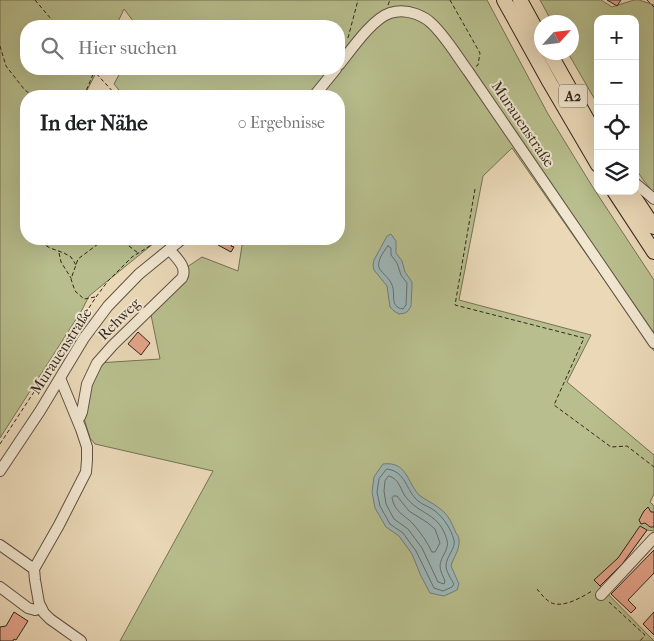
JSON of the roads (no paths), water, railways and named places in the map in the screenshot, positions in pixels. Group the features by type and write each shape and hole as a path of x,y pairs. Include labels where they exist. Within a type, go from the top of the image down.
{"highway":[{"name":"A2","path":"504,0 550,84 594,158"},
{"path":"520,0 534,25"},
{"name":"A2","path":"554,60 594,132"},
{"path":"617,195 654,252"},
{"path":"633,195 654,227"}],"street":[{"name":"Murauenstraße","path":"345,58 368,30 390,12 407,11 430,21 468,71 654,343"},
{"path":"319,90 331,75"},
{"path":"639,186 654,199"},
{"name":"Murauenstraße","path":"0,470 22,439 84,338 108,306 167,246"},
{"name":"Rehweg","path":"77,419 82,412 87,384 97,362 182,278 184,269 167,246"},
{"path":"60,378 87,447 88,460 86,472 34,569 41,609 50,619 81,641"},
{"path":"601,595 654,538"},
{"path":"0,545 34,569"},
{"path":"0,587 28,608 41,609"}],"water":[{"path":"391,234 396,241 396,253 412,282 411,306 405,313 399,314 390,307 387,286 374,270 373,265 387,236"},
{"path":"383,464 391,464 402,469 419,495 437,506 449,519 459,539 451,566 459,584 457,590 444,596 430,593 412,554 399,536 386,527 375,508 372,492 374,477"}]}
